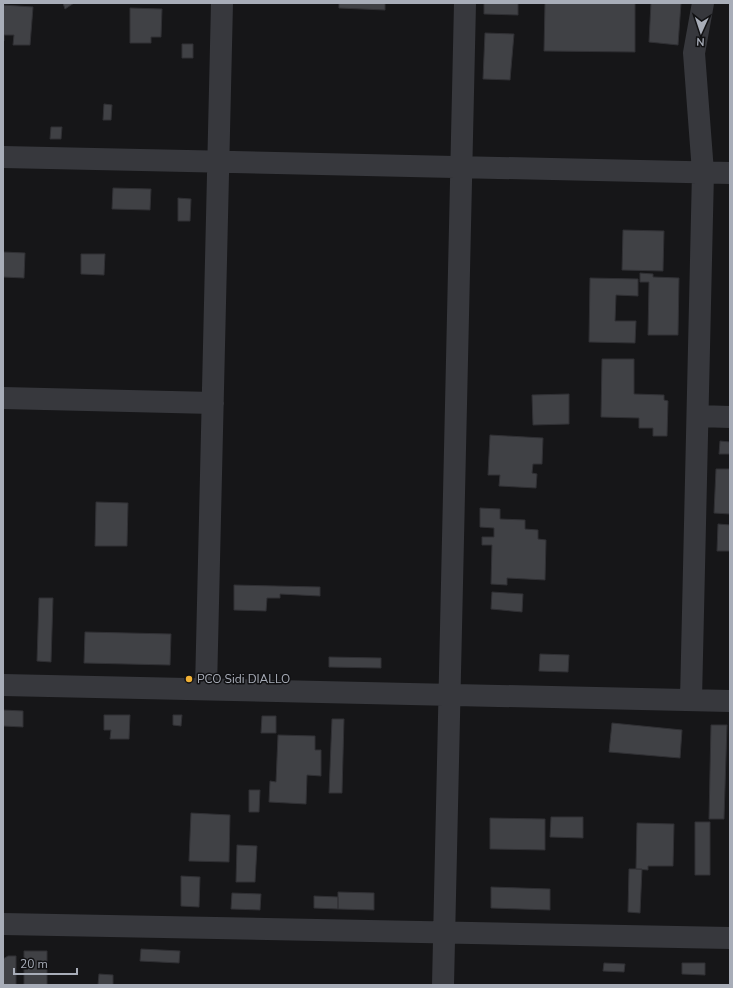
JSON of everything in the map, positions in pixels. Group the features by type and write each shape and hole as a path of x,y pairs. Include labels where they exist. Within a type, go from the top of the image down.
{"street":[{"path":"206,689 222,3"},
{"path":"443,985 465,3"},
{"path":"691,700 703,172 694,53 703,3"},
{"path":"3,157 730,173"},
{"path":"3,398 213,403"},
{"path":"698,416 730,417"},
{"path":"3,685 730,701"},
{"path":"3,924 730,938"}],"building":[{"path":"63,3 74,3 65,9"},
{"path":"339,3 385,3 385,10 339,8"},
{"path":"484,3 518,3 518,15 484,14"},
{"path":"545,3 635,3 635,52 544,51"},
{"path":"651,3 681,3 678,45 649,42"},
{"path":"3,5 33,7 30,45 13,45 14,35 4,35 3,41"},
{"path":"130,8 162,9 161,37 151,37 151,43 130,43"},
{"path":"485,33 514,34 510,80 483,79"},
{"path":"182,44 193,44 193,58 182,58"},
{"path":"104,104 112,105 111,120 103,120"},
{"path":"51,127 62,127 61,139 50,139"},
{"path":"113,188 151,189 150,210 112,209"},
{"path":"178,198 191,199 190,221 178,221"},
{"path":"623,230 664,231 663,271 622,270"},
{"path":"3,252 25,253 24,278 3,277"},
{"path":"81,254 105,254 104,275 81,274"},
{"path":"640,273 653,274 653,277 679,278 678,335 648,335 649,282 640,282"},
{"path":"590,278 638,279 638,296 616,295 615,321 636,321 635,343 589,342"},
{"path":"602,359 634,359 634,394 664,395 664,400 668,401 667,436 653,436 653,428 639,428 639,418 601,417"},
{"path":"569,394 569,424 533,425 532,395"},
{"path":"490,435 543,438 542,464 533,464 532,473 537,474 536,488 499,486 500,475 488,475"},
{"path":"720,441 730,442 730,454 719,454"},
{"path":"716,469 730,469 730,514 714,513"},
{"path":"96,502 128,503 127,546 95,546"},
{"path":"480,508 500,509 500,519 525,520 525,529 538,530 538,539 546,540 545,580 507,578 507,585 491,584 492,545 482,545 482,537 494,537 494,528 480,527"},
{"path":"718,524 730,525 730,551 717,551"},
{"path":"234,585 320,587 320,596 280,594 280,598 267,598 266,611 234,610"},
{"path":"492,592 523,594 522,612 491,609"},
{"path":"39,598 53,598 51,662 37,661"},
{"path":"85,632 171,634 170,665 84,663"},
{"path":"540,654 569,655 568,672 539,671"},
{"path":"329,657 381,658 381,668 329,667"},
{"path":"3,710 23,711 23,727 3,726"},
{"path":"104,715 130,715 129,739 110,739 111,730 104,730"},
{"path":"173,715 182,715 181,726 173,725"},
{"path":"262,716 276,716 276,733 261,733"},
{"path":"332,719 344,719 342,793 329,793"},
{"path":"612,723 682,730 680,758 609,752"},
{"path":"711,725 727,725 724,819 709,819"},
{"path":"278,735 315,736 315,750 321,750 321,776 307,775 306,804 269,802 270,781 276,782"},
{"path":"249,790 260,790 259,812 249,812"},
{"path":"191,813 230,815 229,862 189,861"},
{"path":"551,817 583,817 583,838 550,837"},
{"path":"490,818 545,819 545,850 490,849"},
{"path":"695,822 710,822 710,875 695,875"},
{"path":"637,823 674,824 673,866 648,866 648,870 636,869"},
{"path":"237,845 257,846 255,882 236,882"},
{"path":"629,869 642,869 640,913 628,912"},
{"path":"181,876 200,877 199,907 181,906"},
{"path":"491,887 550,889 550,910 491,908"},
{"path":"338,892 374,893 374,910 338,909"},
{"path":"232,893 261,894 260,910 231,909"},
{"path":"314,896 338,897 338,909 314,908"},
{"path":"141,949 180,951 179,963 140,961"},
{"path":"24,951 47,951 47,985 24,985"},
{"path":"8,956 16,956 16,985 3,985 3,959"},
{"path":"604,963 625,964 624,972 603,971"},
{"path":"682,963 705,963 705,975 682,974"},
{"path":"99,974 113,975 113,985 98,985"}],"place":[{"name":"PCO Sidi DIALLO","path":"189,679"}]}
